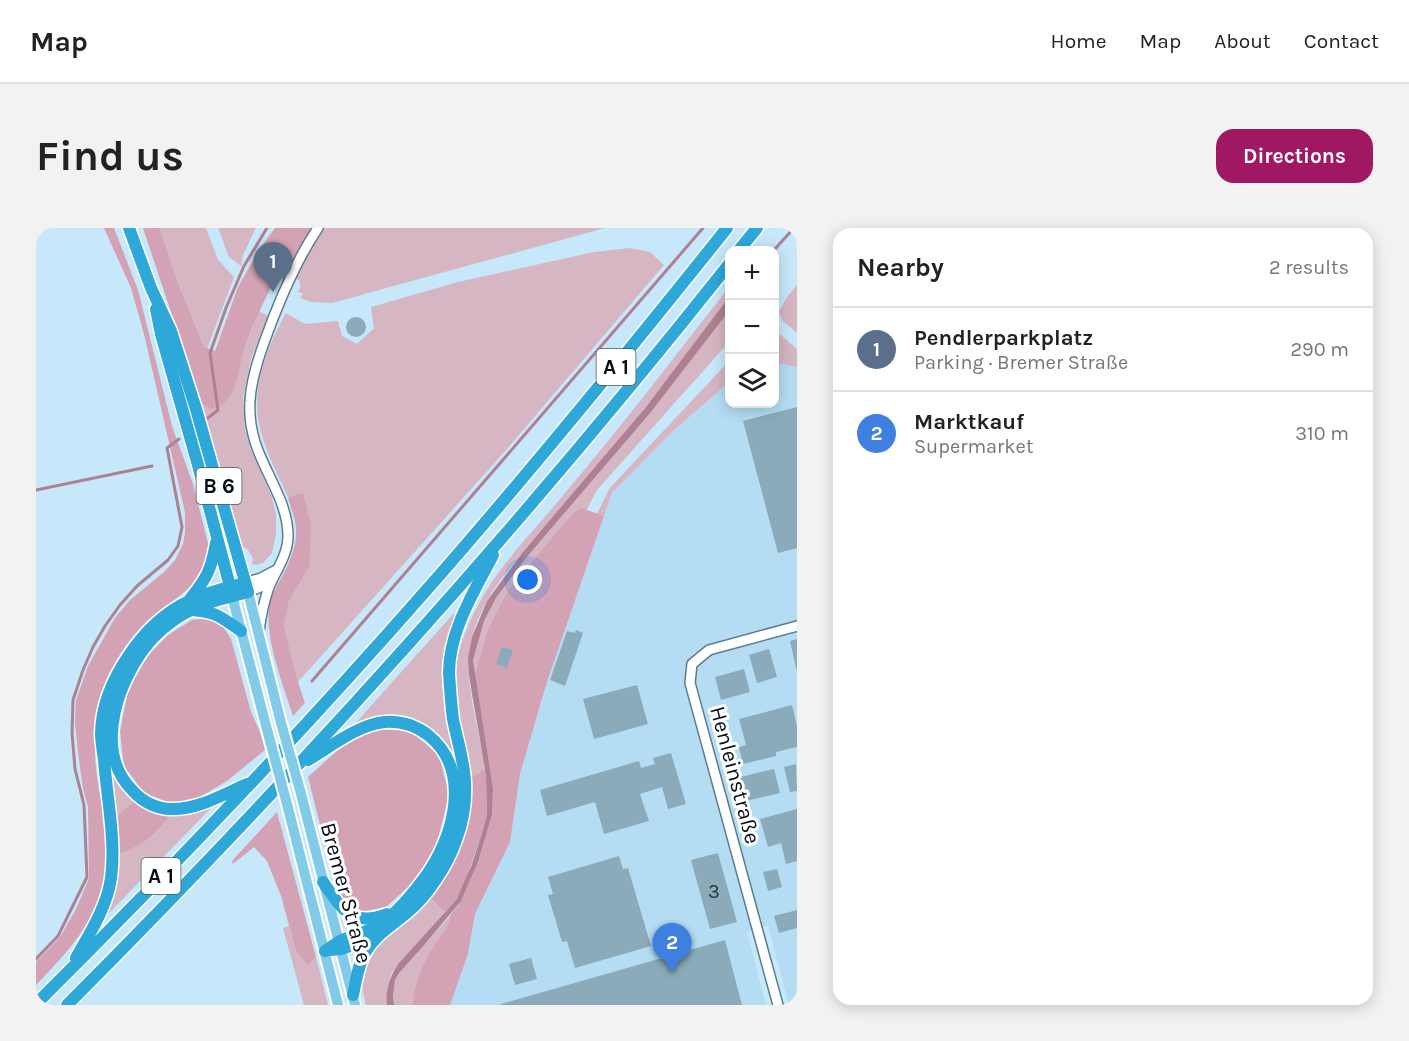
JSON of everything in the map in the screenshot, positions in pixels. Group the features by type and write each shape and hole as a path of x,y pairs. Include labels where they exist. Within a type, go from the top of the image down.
{"highway":[{"name":"B 6","path":"129,228 151,288 171,330 247,587"},
{"name":"A 1","path":"36,1004 254,781 415,604 585,405 727,228"},
{"path":"742,246 757,228"},
{"name":"A 1","path":"67,1005 297,767 439,610 665,345 725,268"},
{"name":"B 6","path":"151,288 161,334 231,591"},
{"path":"217,537 208,575 190,605 154,637 130,670 114,714 113,754 119,772 128,786 140,798 156,806 173,809 201,804 254,781"},
{"path":"354,1000 361,963 366,951 376,937 411,909 431,885 446,864 457,839 465,800 465,781 453,716 449,672 452,645 462,617 502,537"},
{"path":"69,972 103,905 110,881 113,856 101,732 112,686 139,642 164,617 190,605 203,604 231,591 247,587"},
{"path":"190,605 220,616 241,631"},
{"path":"297,767 358,730 378,723 399,722 425,733 439,746 449,763 453,779 452,819 445,843 436,861 416,889 377,926 340,946"},
{"path":"323,882 342,909 360,919 366,920 386,915 400,905"},
{"path":"325,951 376,937"}],"main road":[{"name":"B 6","path":"247,587 258,632"},
{"name":"B 6","path":"231,591 241,631"},
{"name":"Bremer Straße","path":"241,631 338,1005"},
{"name":"Bremer Straße","path":"258,632 354,1000"}],"street":[{"path":"258,632 263,607 287,547 288,536 280,499 254,438 250,417 251,393 261,351 279,304 303,252 318,228"},
{"path":"247,587 278,569"},
{"path":"247,587 263,586 273,578"},
{"name":"Henleinstraße","path":"778,1005 690,684 692,664 708,650 797,626"}],"shaded area":[{"path":"104,228 114,228 138,290 172,426 193,484 209,547 202,572 187,590 142,626 120,655 108,677 100,705 95,743 107,844 104,880 95,909 87,924 67,951 36,985 36,962 60,937 76,909 89,878 88,807 78,753 75,722 76,700 88,666 115,618 129,601 175,560 183,544 185,533 185,512 144,334 131,288"},
{"path":"143,228 160,228 178,283 204,347 215,351 238,287 260,248 275,228 311,228 285,272 280,270 252,328 232,392 225,402 218,406 209,409 201,402"},
{"path":"160,228 206,228 218,260 234,277 207,349 204,347 178,283"},
{"path":"218,228 256,228 243,255 241,266 229,257"},
{"path":"324,228 605,228 332,303 311,302 300,298 303,293 298,292 301,285 296,279 313,244"},
{"path":"630,248 650,252 664,265 507,449 298,682 284,626 289,601 309,567 303,494 288,497 272,464 257,413 262,369 286,313 305,324 338,321 342,336 357,344 374,328 371,307 458,282 594,252"},
{"path":"797,285 797,333 782,320 779,312"},
{"path":"725,293 725,302 666,382 505,573 485,604 472,637 469,668 472,702 486,768 471,778 455,679 459,650 466,631 475,610 492,582"},
{"path":"725,302 725,316 651,412 526,558 496,598 484,621 473,660 493,788 492,815 478,862 461,901 399,973 395,981 394,1005 387,1005 389,983 398,964 457,899 472,864 487,814 486,774 468,658 472,637 487,601 522,553 646,407"},
{"path":"259,311 268,316 251,359 243,397 245,428 250,448 271,495 276,514 276,534 272,553 263,563 255,565 252,564 253,558 248,550 241,545 201,402 209,409 235,385 244,351"},
{"path":"725,316 725,346 597,490 586,511 572,514 508,590 488,629 475,674 473,660 484,621 496,598 526,558 651,412"},
{"path":"779,333 797,349 797,367 779,365"},
{"path":"725,365 725,386 672,432 612,493 604,516 597,514 609,489"},
{"path":"779,365 797,367 797,1005 789,1005 768,926 747,932 766,1005 450,1005 468,954 475,914 510,842 520,774 546,685 612,493 672,432 725,386 725,408 779,408"},
{"path":"303,493 311,525 309,567 289,601 284,626 305,703 293,716 272,648 268,620 273,594 296,541 296,525 288,497"},
{"path":"581,508 604,516 546,685 520,774 510,842 475,914 468,954 450,1005 412,1005 422,967 447,926 449,917 461,901 478,862 492,815 493,788 475,674 488,629 508,590 572,514"},
{"path":"455,612 442,669 456,760 437,734 411,717 389,716 353,726"},
{"path":"206,618 217,622 231,639 251,712 265,750 227,781 200,797 171,803 144,793 124,766 120,732 127,695 149,654 168,635 192,620"},
{"path":"375,729 410,731 439,755 449,795 437,843 424,866 408,887 386,907 360,912 345,904 333,877 308,777 349,740"},
{"path":"109,767 120,786 134,801 117,816"},
{"path":"486,768 487,814 483,830 463,888 445,912 430,898 449,870 462,839 470,812 471,778"},
{"path":"134,801 151,811 170,815 148,839 119,854 117,816"},
{"path":"213,806 105,917 116,885 119,854 148,839 170,815 180,816"},
{"path":"277,812 316,957 308,965 296,951 281,896 267,861 254,847 233,864 232,861"},
{"path":"430,898 445,912 391,974 387,989 387,1005 366,1005 362,977 369,958 380,943"},
{"path":"449,917 447,926 422,967 412,1005 394,1005 394,988 399,973"},
{"path":"289,926 296,951 308,964 316,957 328,1005 304,1005 283,928"}],"building":[{"path":"356,317 363,320 366,327 363,334 356,337 349,334 346,327 349,320"},
{"path":"797,407 797,548 778,553 743,421"},
{"path":"576,630 583,633 565,686 550,680 567,631 575,633"},
{"path":"797,639 797,668 796,668 790,641"},
{"path":"502,647 513,650 507,668 496,664"},
{"path":"769,649 777,677 757,683 749,655"},
{"path":"744,669 750,692 721,700 715,677"},
{"path":"637,685 648,724 594,739 583,699"},
{"path":"792,705 797,726 797,747 776,752 776,756 743,764 739,747 746,745 739,719"},
{"path":"671,753 686,804 668,809 662,787 640,794 649,821 604,834 595,802 547,816 540,790 639,761 641,768 655,764 653,758"},
{"path":"796,764 797,791 790,792 784,767"},
{"path":"774,769 780,793 742,802 736,778"},
{"path":"797,809 797,861 786,864 781,843 768,847 760,819"},
{"path":"718,853 737,922 710,929 691,860"},
{"path":"619,856 623,869 628,868 651,946 575,968 567,941 562,942 548,895 553,894 548,877"},
{"path":"777,869 782,887 768,891 763,872"},
{"path":"797,910 797,928 779,933 774,916"},
{"path":"725,940 742,1005 501,1005 501,1004"},
{"path":"531,958 537,979 515,985 509,964"}],"waterway":[{"path":"208,418 218,410 210,353 244,266 267,228"},
{"path":"312,681 703,228"},
{"path":"778,246 794,228"},
{"path":"36,959 58,936 87,877 84,805 75,769 72,733 73,700 83,670 105,626 137,586 168,560 178,546 182,527 167,448 179,439"},
{"path":"36,490 152,466"}],"place":[{"name":"Pendlerparkplatz","path":"273,292"},
{"name":"Marktkauf","path":"672,973"}]}
